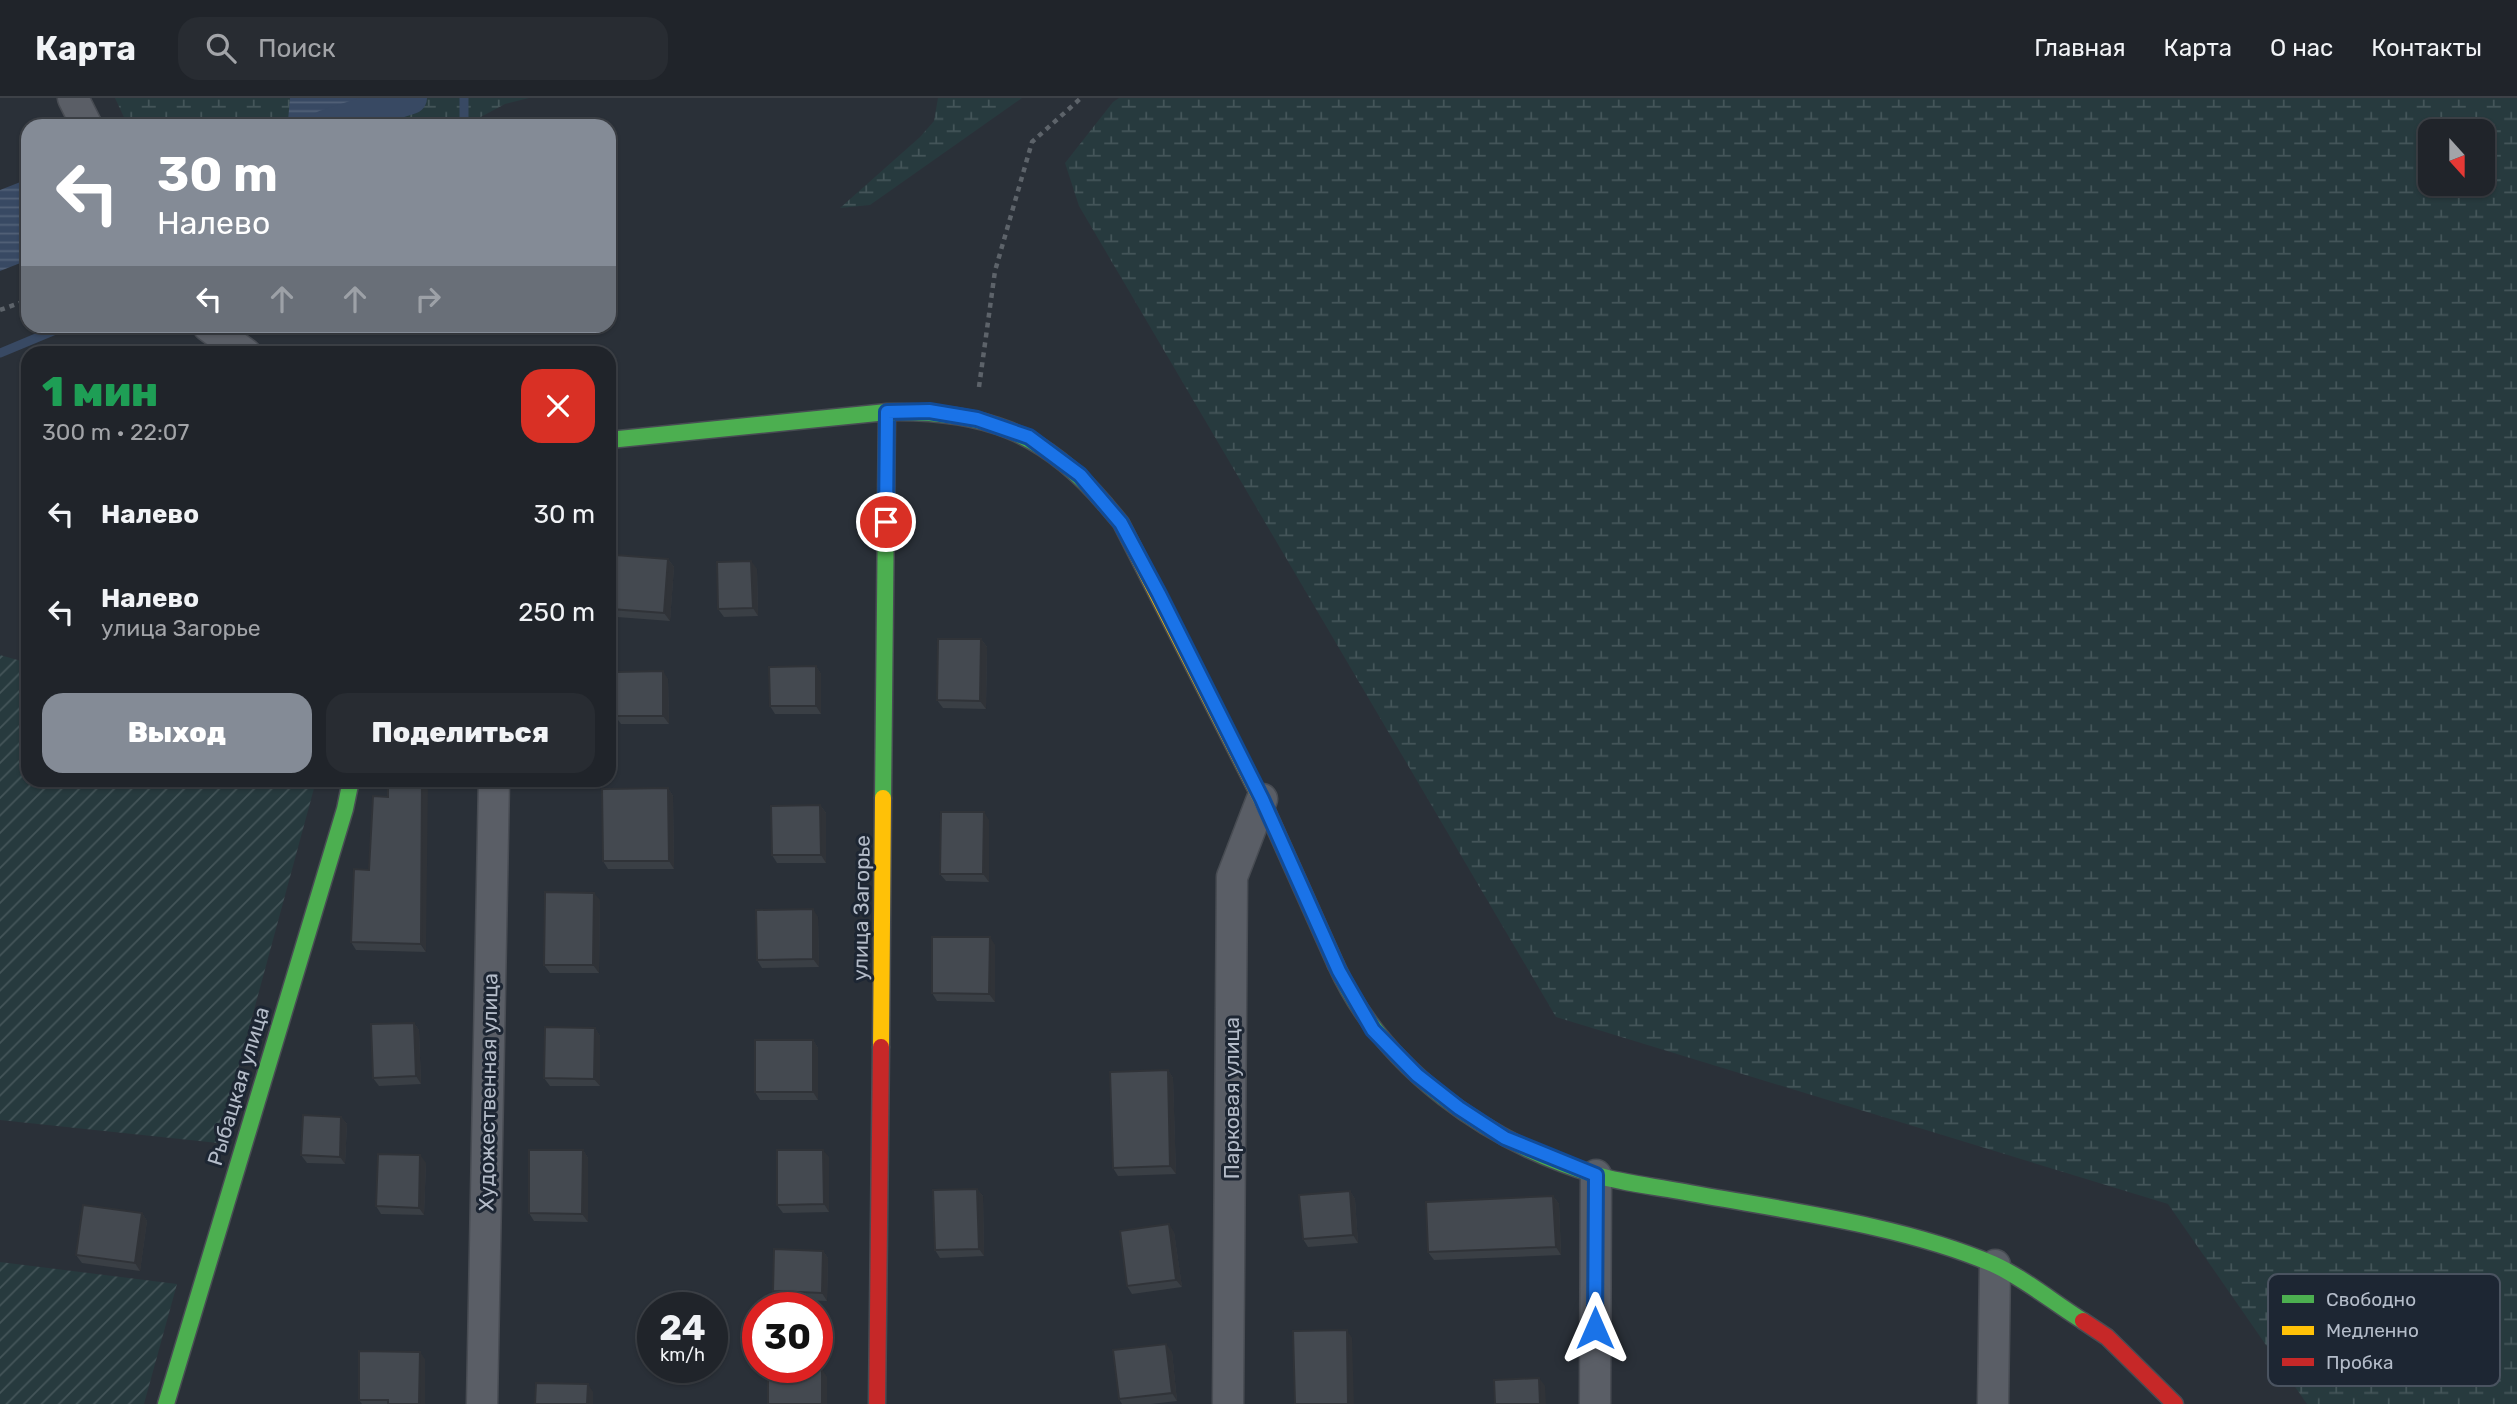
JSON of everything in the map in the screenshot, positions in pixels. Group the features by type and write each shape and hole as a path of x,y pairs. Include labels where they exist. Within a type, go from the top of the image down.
{"street":[{"path":"73,98 84,119"},
{"path":"218,333 235,346"},
{"path":"616,439 887,412 929,411 977,419 1029,437 1080,475 1121,523 1262,799 1339,971 1373,1030 1417,1075 1470,1116 1505,1138 1596,1175 1829,1219 1925,1241 1995,1265 2107,1338 2175,1404"},
{"name":"улица Загорье","path":"877,1404 887,412"},
{"name":"Рыбацкая улица","path":"166,1404 349,787"},
{"name":"Художественная улица","path":"482,1404 494,787"},
{"name":"Парковая улица","path":"1228,1404 1232,877 1262,799"},
{"path":"1595,1404 1596,1175"},
{"path":"1993,1404 1995,1265"}],"path":[{"path":"977,419 995,271 1032,142 1081,98"},
{"path":"0,310 21,302"}],"green space":[{"path":"115,98 529,98 505,104 477,119 125,119"},
{"path":"938,98 1022,98 870,205 840,208 920,137 934,121"},
{"path":"1119,98 2517,98 2517,1404 2307,1404 2294,1386 2500,1386 2500,1274 2268,1274 2268,1348 2168,1204 1556,1017 1079,206 1065,163"},
{"path":"0,655 21,661 21,787 314,787 218,1143 0,1120"},
{"path":"0,1262 177,1284 144,1404 0,1404"}],"water":[{"path":"290,98 368,98 355,119 288,119"},
{"path":"21,182 21,263 0,271 0,190"}],"building":[{"path":"616,555 668,559 664,613 616,609"},
{"path":"751,561 753,608 718,609 717,562"},
{"path":"938,639 981,639 980,701 937,700"},
{"path":"816,666 816,706 770,706 769,667"},
{"path":"663,671 663,716 616,716 616,672"},
{"path":"388,787 422,787 421,944 351,942 354,869 369,870 373,796 388,797"},
{"path":"668,788 669,861 603,861 602,789"},
{"path":"820,805 821,855 772,855 771,806"},
{"path":"941,812 984,812 983,874 940,874"},
{"path":"545,892 594,893 593,965 544,965"},
{"path":"813,909 813,959 757,960 756,910"},
{"path":"932,937 990,937 989,994 932,993"},
{"path":"414,1023 416,1076 373,1078 371,1024"},
{"path":"545,1027 595,1028 594,1079 544,1078"},
{"path":"755,1040 813,1040 813,1092 755,1092"},
{"path":"1168,1070 1170,1166 1113,1168 1110,1072"},
{"path":"303,1115 341,1117 340,1157 301,1155"},
{"path":"529,1150 583,1150 582,1214 529,1213"},
{"path":"777,1150 823,1150 824,1204 777,1205"},
{"path":"378,1154 420,1155 419,1208 376,1206"},
{"path":"977,1189 979,1249 935,1250 933,1190"},
{"path":"1350,1191 1353,1235 1303,1239 1299,1195"},
{"path":"1553,1196 1556,1247 1428,1252 1426,1202"},
{"path":"83,1205 142,1213 135,1263 76,1255"},
{"path":"1169,1224 1176,1280 1127,1286 1120,1231"},
{"path":"774,1249 823,1251 822,1292 773,1291"},
{"path":"1347,1330 1348,1404 1295,1404 1293,1331"},
{"path":"1166,1344 1172,1393 1119,1399 1113,1350"},
{"path":"359,1351 420,1352 419,1404 359,1400"},
{"path":"1539,1378 1540,1404 1495,1404 1494,1380"},
{"path":"536,1383 588,1384 587,1404 535,1404"},
{"path":"768,1383 822,1383 822,1404 768,1404"}],"waterway":[{"path":"346,119 411,98"},
{"path":"464,98 464,119"},
{"path":"0,353 48,333"}],"traffic: fast":[{"path":"616,439 887,412 952,415 981,421 1034,442 1082,479 1105,504"},
{"path":"883,798 887,412"},
{"path":"166,1404 350,787"},
{"path":"1336,965 1356,1003 1381,1037 1410,1069 1443,1097 1516,1143 1556,1161 1606,1178 1798,1212 1919,1238 2005,1270 2083,1321"}],"traffic: slow":[{"path":"1105,504 1121,523 1268,813"},
{"path":"881,1047 883,798"}],"traffic: jam":[{"path":"1268,813 1336,965"},
{"path":"877,1404 881,1047"},
{"path":"2083,1321 2107,1337 2175,1404"}],"route":[{"path":"886,522 887,412 929,411 977,419 1029,437 1080,475 1121,523 1159,594 1262,799 1339,971 1373,1030 1417,1075 1459,1108 1505,1138 1596,1175 1595,1328"}]}
